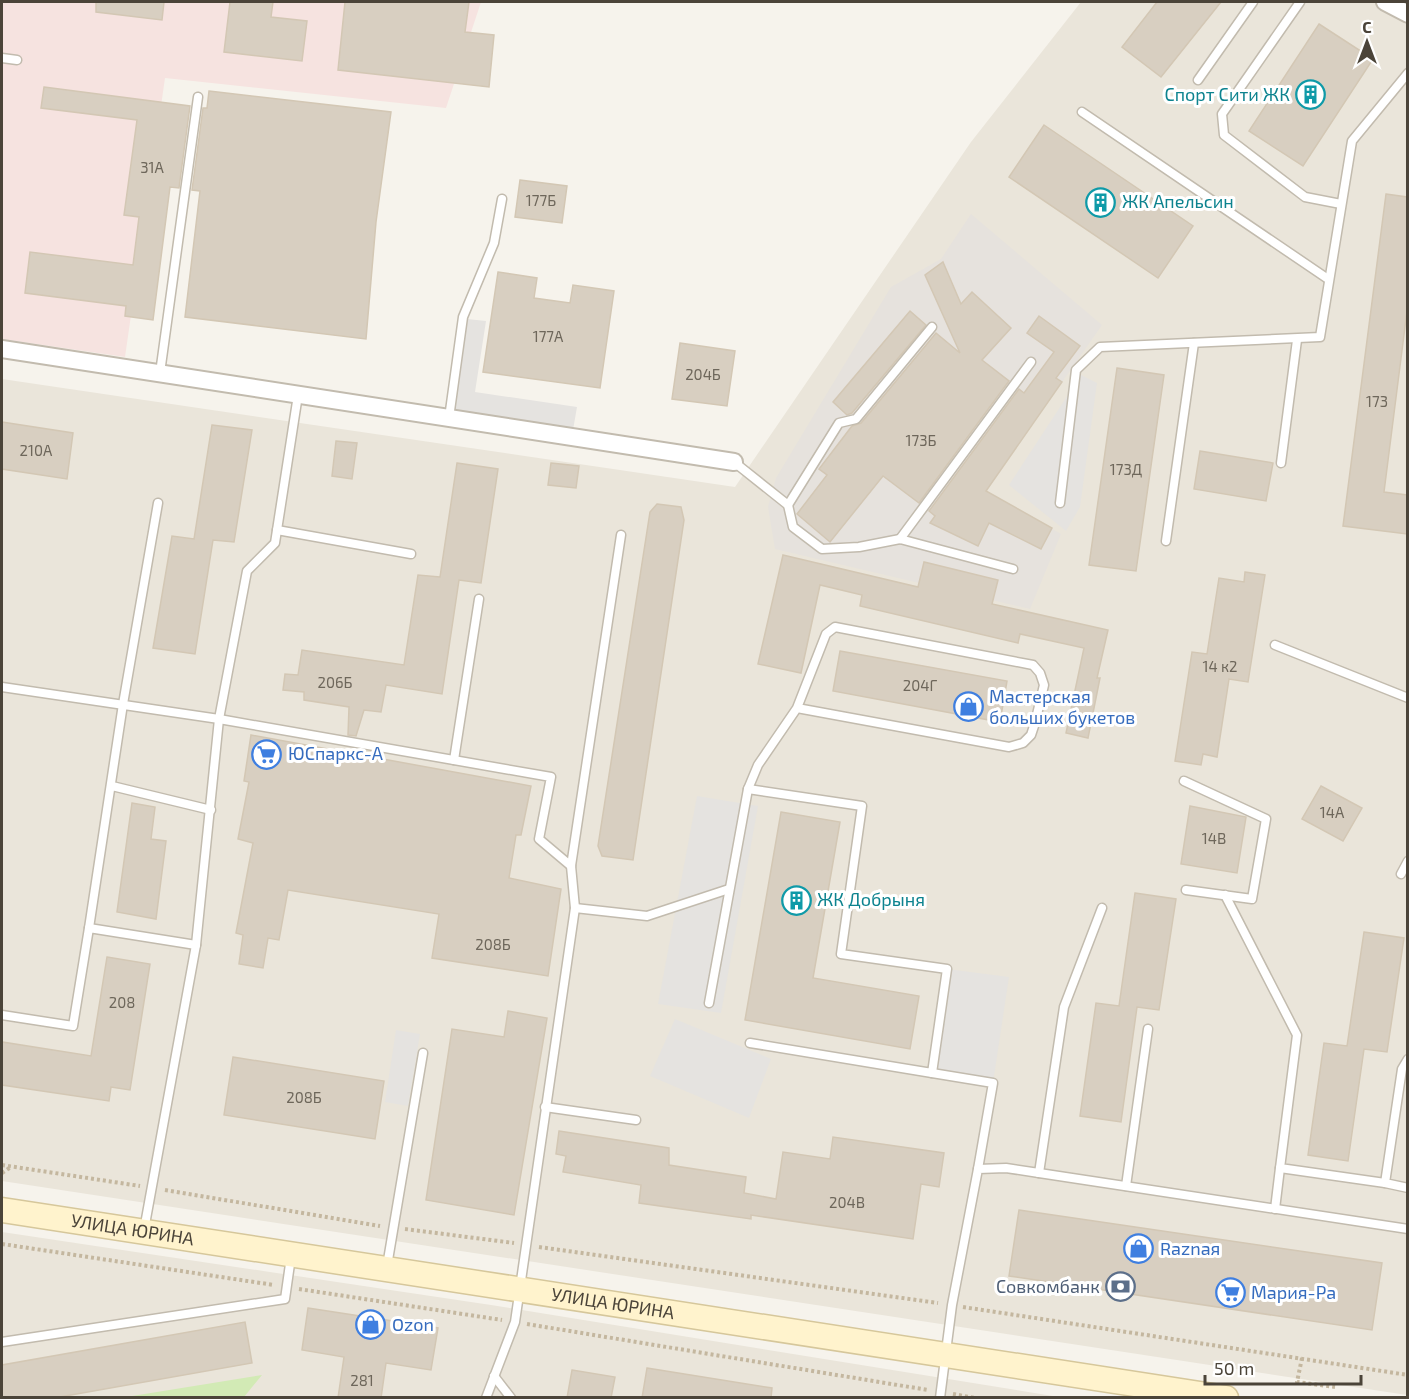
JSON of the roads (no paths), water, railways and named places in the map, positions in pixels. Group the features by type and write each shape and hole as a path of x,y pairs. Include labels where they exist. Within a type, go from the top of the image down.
{"main road":[{"name":"УЛИЦА ЮРИНА","path":"2,1210 1211,1396"}],"street":[{"path":"1385,2 1407,14"},
{"path":"2,349 734,462"}],"lane":[{"path":"1198,80 1253,2"},
{"path":"1300,2 1222,114 1224,135 1305,197 1341,204"},
{"path":"2,58 17,60"},
{"path":"1060,503 1076,370 1100,347 1297,340 1320,337 1352,141 1407,73"},
{"path":"160,373 198,97"},
{"path":"1083,112 1328,279"},
{"path":"449,419 464,317 494,243 502,199"},
{"path":"788,505 839,423 856,419 932,327"},
{"path":"1281,464 1297,340"},
{"path":"1166,541 1194,343"},
{"path":"900,539 1031,362"},
{"path":"144,1231 196,945 219,718 247,571 275,543 298,395"},
{"path":"734,462 788,505 792,527 822,549 859,548 900,539 1013,568"},
{"path":"2,1015 74,1026 123,704 158,503"},
{"path":"277,530 411,554"},
{"path":"486,1398 515,1322 575,908 571,866 621,535"},
{"path":"454,760 479,599"},
{"path":"709,1003 748,789 758,765 797,708 826,634 835,627 1033,665 1040,673 1044,685 1031,735 1023,743 1009,747 797,708"},
{"path":"1275,645 1407,698"},
{"path":"2,687 219,718 550,777 539,839 571,866"},
{"path":"1184,781 1266,819 1252,899 1186,890"},
{"path":"112,786 211,810"},
{"path":"748,789 862,806 841,954 947,969 932,1073"},
{"path":"1401,874 1407,861"},
{"path":"575,908 647,916 729,889"},
{"path":"1225,896 1297,1035 1275,1209"},
{"path":"1039,1173 1064,1007 1102,908"},
{"path":"89,928 196,945"},
{"path":"1126,1186 1148,1029"},
{"path":"750,1043 993,1083 952,1305 941,1395"},
{"path":"387,1268 423,1053"},
{"path":"1385,1183 1402,1069 1407,1059"},
{"path":"545,1107 636,1120"},
{"path":"978,1168 1006,1168 1407,1229"},
{"path":"1280,1168 1407,1188"},
{"path":"2,1342 285,1299 292,1253"},
{"path":"494,1376 511,1398"}],"place":[{"name":"Спорт Сити ЖК","path":"1311,95"},
{"name":"ЖК Апельсин","path":"1101,202"},
{"name":"Мастерская больших букетов","path":"968,707"},
{"name":"ЮСпаркс-А","path":"267,754"},
{"name":"ЖК Добрыня","path":"796,900"},
{"name":"Raznaя","path":"1139,1249"},
{"name":"Совкомбанк","path":"1121,1287"},
{"name":"Мария-Ра","path":"1230,1293"},
{"name":"Ozon","path":"371,1325"}]}
